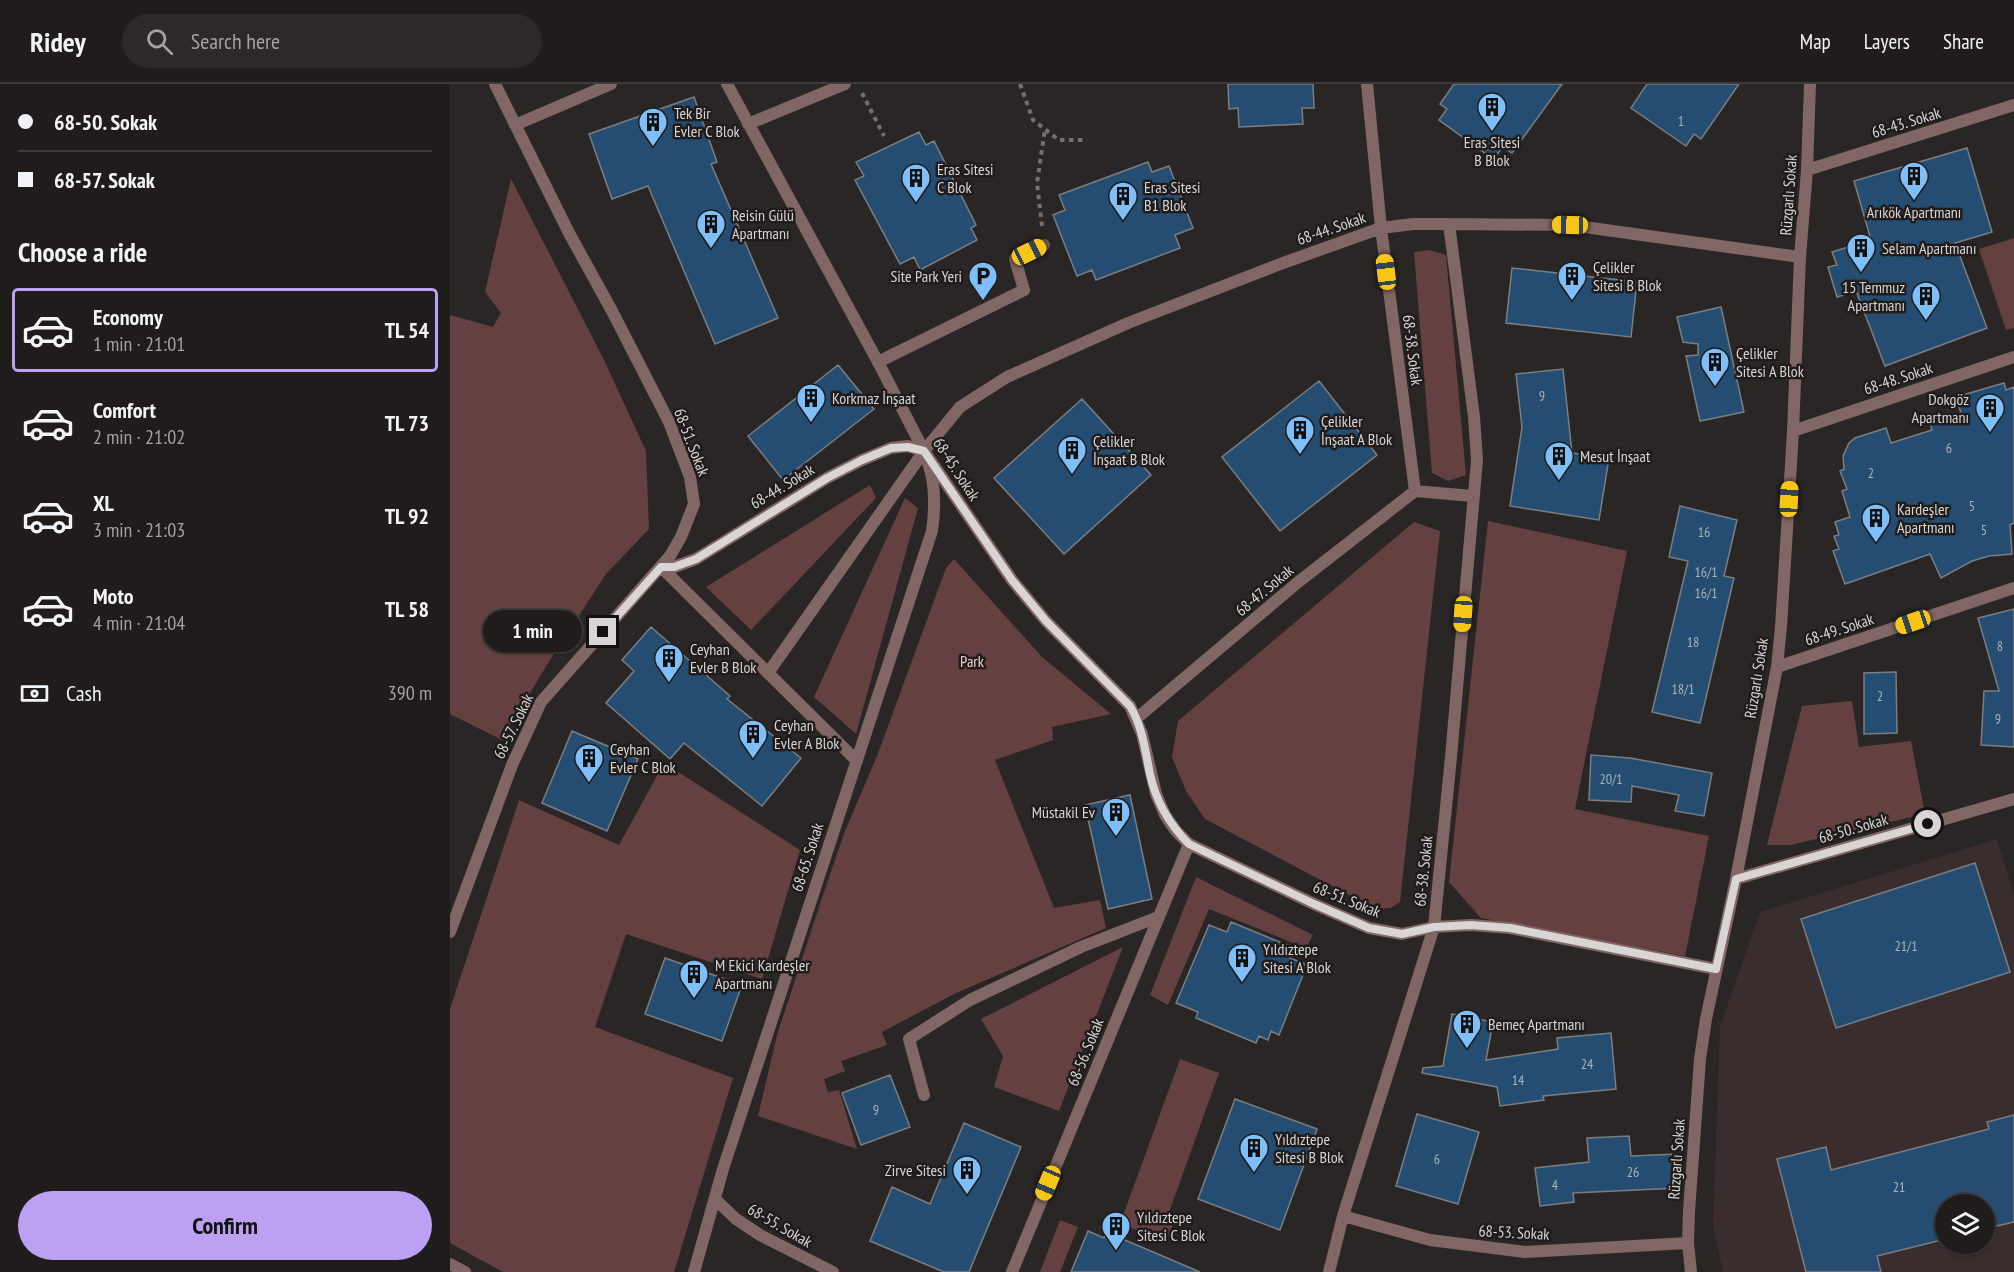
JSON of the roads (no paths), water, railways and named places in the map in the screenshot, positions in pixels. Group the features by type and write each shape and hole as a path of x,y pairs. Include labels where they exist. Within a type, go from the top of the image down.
{"street":[{"name":"68-51. Sokak","path":"495,84 569,233 669,422 690,477 694,496 692,513 670,556 661,567"},
{"path":"515,125 611,84"},
{"name":"68-45. Sokak","path":"728,84 924,451 1012,580 1046,621 1121,695 1137,718 1156,794 1165,815 1189,844"},
{"path":"748,124 845,84"},
{"name":"68-38. Sokak","path":"1367,84 1381,228 1415,491"},
{"name":"Rüzgarlı Sokak","path":"1691,1272 1688,1244 1700,1059 1706,1019 1777,667 1793,431 1810,84"},
{"name":"68-43. Sokak","path":"1807,170 2014,105"},
{"name":"68-44. Sokak","path":"768,673 924,451 960,407 1007,377 1128,323 1293,259 1381,228 1413,224 1570,225 1800,257"},
{"name":"68-38. Sokak","path":"1329,1272 1343,1216 1434,927 1477,460 1474,417 1449,224"},
{"path":"878,362 1024,290 1015,259 1044,245"},
{"name":"68-48. Sokak","path":"1793,431 2014,357"},
{"name":"68-44. Sokak","path":"661,567 674,567 696,559 827,478 862,460 891,448 908,447 924,451"},
{"name":"68-65. Sokak","path":"694,1272 723,1169 932,531 934,512 931,473 924,451"},
{"path":"1415,491 1473,496"},
{"name":"68-47. Sokak","path":"1137,718 1297,584 1415,491"},
{"path":"661,567 857,761"},
{"name":"68-57. Sokak","path":"450,932 512,765 541,702 661,567"},
{"name":"68-49. Sokak","path":"1777,667 2014,588"},
{"name":"68-50. Sokak","path":"1736,879 2014,800"},
{"name":"68-51. Sokak","path":"1189,844 1369,928 1402,934 1434,927 1471,925 1510,928 1716,969"},
{"name":"68-56. Sokak","path":"1012,1272 1189,844"},
{"path":"924,1095 909,1039 970,1000 1081,947 1158,917"},
{"name":"68-55. Sokak","path":"716,1199 736,1219 760,1235 833,1272"},
{"name":"68-53. Sokak","path":"1343,1216 1430,1240 1525,1252 1688,1244"},
{"path":"450,1264 465,1272"}],"place":[{"name":"Eras Sitesi B Blok","path":"1492,132"},
{"name":"Tek Bir Evler C Blok","path":"653,148"},
{"name":"Arıkök Apartmanı","path":"1914,202"},
{"name":"Eras Sitesi C Blok","path":"916,204"},
{"name":"Eras Sitesi B1 Blok","path":"1123,222"},
{"name":"Reisin Gülü Apartmanı","path":"711,250"},
{"name":"Selam Apartmanı","path":"1861,274"},
{"name":"Site Park Yeri","path":"983,302"},
{"name":"Çelikler Sitesi B Blok","path":"1572,302"},
{"name":"15 Temmuz Apartmanı","path":"1926,322"},
{"name":"Çelikler Sitesi A Blok","path":"1715,388"},
{"name":"Korkmaz İnşaat","path":"811,424"},
{"name":"Dokgöz Apartmanı","path":"1990,434"},
{"name":"Çelikler İnşaat A Blok","path":"1300,456"},
{"name":"Çelikler İnşaat B Blok","path":"1072,476"},
{"name":"Mesut İnşaat","path":"1559,482"},
{"name":"Kardeşler Apartmanı","path":"1876,544"},
{"name":"Ceyhan Evler B Blok","path":"669,684"},
{"name":"Ceyhan Evler A Blok","path":"753,760"},
{"name":"Ceyhan Evler C Blok","path":"589,784"},
{"name":"Müstakil Ev","path":"1116,838"},
{"name":"Yıldıztepe Sitesi A Blok","path":"1242,984"},
{"name":"M Ekici Kardeşler Apartmanı","path":"694,1000"},
{"name":"Bemeç Apartmanı","path":"1467,1050"},
{"name":"Yıldıztepe Sitesi B Blok","path":"1254,1174"},
{"name":"Zirve Sitesi","path":"967,1196"},
{"name":"Yıldıztepe Sitesi C Blok","path":"1116,1252"}],"park label":[{"name":"Park","path":"972,661"}]}
